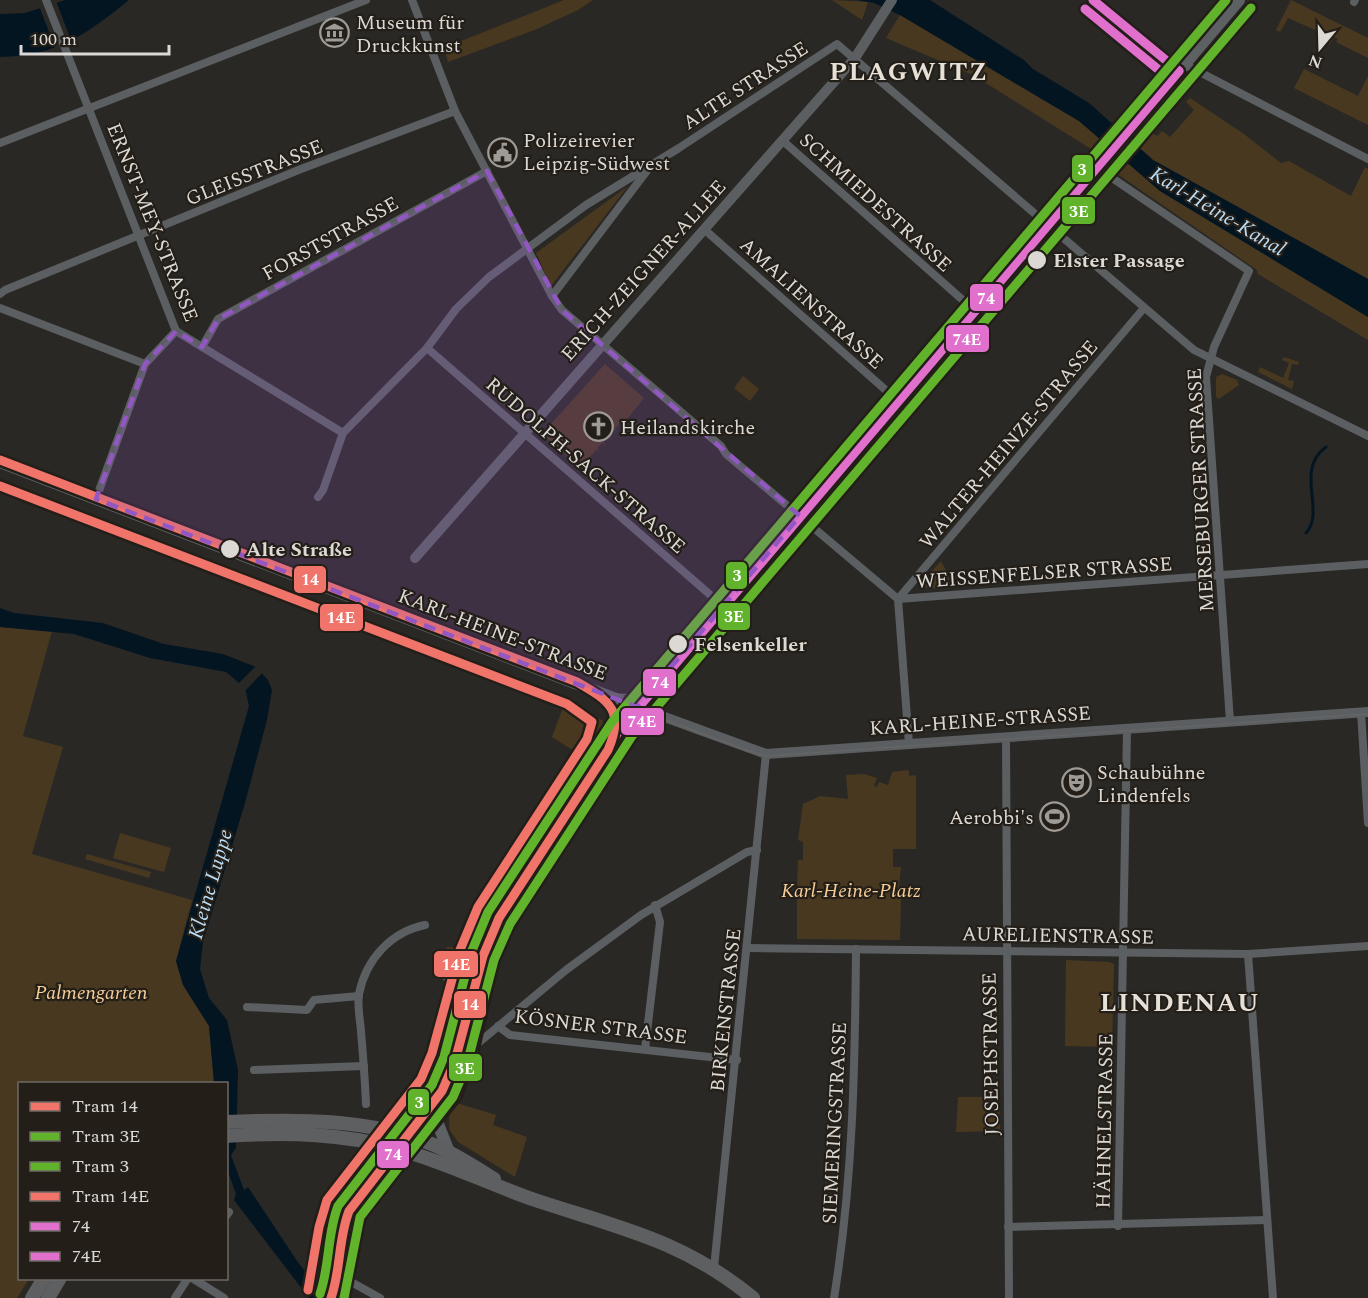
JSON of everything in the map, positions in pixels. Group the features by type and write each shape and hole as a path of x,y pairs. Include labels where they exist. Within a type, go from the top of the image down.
{"main road":[{"path":"385,1145 438,1074 481,955 509,895 637,707 1239,0"},
{"name":"KARL-HEINE-STRASSE","path":"0,462 637,707"},
{"path":"400,1149 437,1105 453,1074 461,1047 465,999"},
{"path":"437,1105 440,1131 449,1152"},
{"path":"233,1128 343,1123 394,1132 449,1152 519,1194"},
{"path":"233,1128 319,1134 400,1149 519,1194 646,1235 682,1250 714,1268 753,1298"},
{"path":"32,1298 43,1280"},
{"path":"48,1298 59,1280"}],"street":[{"path":"0,143 366,0"},
{"name":"WEISSENFELSER STRASSE","path":"412,0 455,111 552,296 562,310 898,599 1368,564"},
{"name":"ERICH-ZEIGNER-ALLEE","path":"415,558 855,58 892,0"},
{"path":"1093,0 1181,67 1368,159"},
{"name":"ERNST-MEY-STRASSE","path":"46,1 176,331 343,433"},
{"name":"ALTE STRASSE","path":"318,497 323,490 343,433 427,348 472,292 586,205 651,166 837,44 855,58"},
{"path":"855,58 1047,226 1194,350 1368,436"},
{"name":"GLEISSTRASSE","path":"0,294 5,290 455,111"},
{"name":"SCHMIEDESTRASSE","path":"783,141 974,310"},
{"name":"MERSEBURGER STRASSE","path":"1099,164 1249,271 1209,359 1206,377 1230,722"},
{"name":"ALTE STRASSE","path":"552,296 651,166"},
{"name":"FORSTSTRASSE","path":"202,347 218,319 487,171"},
{"name":"AMALIENSTRASSE","path":"705,230 898,401"},
{"path":"0,308 145,364"},
{"name":"WALTER-HEINZE-STRASSE","path":"898,599 1144,308"},
{"path":"96,499 145,364 176,331"},
{"name":"RUDOLPH-SACK-STRASSE","path":"427,348 723,606"},
{"path":"898,599 909,744"},
{"name":"KARL-HEINE-STRASSE","path":"637,707 766,754 1364,712"},
{"path":"1364,712 1368,823"},
{"name":"HÄHNELSTRASSE","path":"1118,1226 1127,729"},
{"name":"JOSEPHSTRASSE","path":"1006,737 1009,1298"},
{"name":"BIRKENSTRASSE","path":"714,1268 737,1060 766,754"},
{"path":"461,1047 471,1049 566,970 655,905 747,852 757,850"},
{"path":"645,1049 660,922 655,905"},
{"path":"366,1104 359,996 364,976 385,946 408,929 425,925"},
{"name":"AURELIENSTRASSE","path":"748,948 1248,954 1368,946"},
{"name":"SIEMERINGSTRASSE","path":"834,1298 845,1233 852,1143 856,949"},
{"path":"1248,954 1273,1298"},
{"path":"247,1007 307,1010 314,1000 359,996"},
{"name":"KÖSNER STRASSE","path":"498,1026 510,1035 737,1060"},
{"path":"254,1070 364,1066"},
{"path":"329,1298 335,1273 336,1245 342,1221 385,1145"},
{"path":"363,1186 377,1176 400,1149"},
{"path":"1008,1227 1118,1226 1267,1220"},
{"path":"335,1273 380,1298"},
{"path":"175,1298 188,1280"},
{"path":"193,1280 224,1298"}],"highlighted area":[{"path":"487,171 562,310 800,516 637,707 96,499 145,364 176,331 202,347 218,319"}],"green space":[{"path":"564,0 593,0 578,10 537,29 448,62 444,48"},
{"path":"832,0 868,2 862,20"},
{"path":"1291,0 1368,38 1368,58 1336,42 1338,39 1334,37 1329,46 1331,37 1288,18 1280,32 1276,30"},
{"name":"Karl-Heine-Kanal","path":"900,15 1079,121 1160,191 1368,317 1368,340 1258,274 1257,270 1113,171 1117,166 973,75 886,38"},
{"path":"1304,69 1358,96 1368,76 1368,125 1294,88"},
{"path":"1190,98 1244,134 1281,163 1289,161 1351,196 1365,167 1368,169 1368,279 1153,160 1135,144 1147,129 1157,136 1162,131 1170,137 1194,110 1186,102"},
{"path":"628,186 551,286 536,253"},
{"path":"1284,357 1299,362 1298,365 1292,364 1288,380 1294,381 1292,389 1258,372 1260,367 1283,378 1289,363 1282,360"},
{"path":"605,364 644,398 624,423 622,421 615,428 617,432 614,429 609,435 611,439 608,436 603,441 606,446 602,443 597,448 600,451 596,450 580,468 542,434"},
{"path":"1222,374 1237,380 1239,385 1219,399 1216,397 1216,377"},
{"path":"743,376 759,389 750,401 734,388"},
{"path":"941,561 955,588 926,588 923,581"},
{"name":"Palmengarten","path":"0,627 52,631 23,736 63,747 32,854 192,900 176,961 183,985 209,1026 214,1082 18,1082 18,1280 28,1280 17,1298 0,1298"},
{"path":"564,705 602,720 604,724 582,756 552,737"},
{"name":"Karl-Heine-Platz","path":"909,770 909,776 916,775 916,849 893,849 893,867 901,867 899,887 911,887 911,898 901,898 900,940 797,939 797,896 801,891 797,890 798,860 803,860 803,842 798,840 803,804 820,796 848,799 846,775 864,774 877,778 874,786 877,787 879,782 888,785 892,772"},
{"path":"120,833 171,848 164,872 113,858"},
{"path":"87,854 151,872 149,878 85,859"},
{"path":"446,947 469,948 461,972 460,971"},
{"path":"1066,960 1114,964 1112,1047 1065,1046"},
{"path":"958,1097 999,1097 1000,1131 956,1132"},
{"path":"450,1101 496,1115 493,1125 527,1137 515,1177 458,1142 449,1129"}],"water":[{"path":"65,0 129,0 85,33 70,41 38,52 0,57 0,14 25,13"},
{"path":"857,0 930,0 1024,60 1033,69 1089,103 1153,160 1368,279 1368,317 1160,191 1079,121 900,15 874,3"},
{"name":"Kleine Luppe","path":"0,608 14,613 103,623 164,644 223,654 256,667 268,680 272,690 267,720 245,803 203,942 200,969 209,998 227,1020 238,1070 236,1148 231,1155 244,1190 248,1187 297,1261 326,1298 309,1298 234,1200 236,1194 228,1172 228,1082 214,1082 209,1026 183,985 176,961 249,706 245,688 226,672 150,658 74,634 0,627"}],"pier":[{"path":"56,1 72,43 56,50 39,6"},
{"path":"1117,123 1137,141 1121,159 1101,142"},
{"path":"256,666 263,672 245,691 238,684"}],"waterway":[{"path":"1306,533 1313,514 1312,467 1317,456 1326,447"}],"tram line":[{"name":"3","path":"320,1294 338,1206 432,1085 444,1057 471,953 488,912 612,722 1226,0"},
{"name":"3E","path":"344,1298 360,1217 453,1097 467,1064 494,960 510,924 632,736 1251,8"},
{"name":"14","path":"0,460 577,682 598,695 611,708 615,726 608,750 499,918 483,956 455,1061 442,1091 349,1211 331,1298"},
{"name":"14E","path":"0,486 567,704 592,722 587,739 478,907 460,950 432,1053 421,1079 327,1200 319,1227 308,1290"},
{"path":"611,694 635,695 655,682"},
{"path":"568,683 767,756 1368,714"},
{"path":"604,749 628,722 650,713"}],"transit line":[{"name":"74","path":"1093,0 1179,71"},
{"name":"74E","path":"1085,9 1171,80"},
{"name":"74","path":"329,1298 334,1279 338,1236 349,1207 445,1091 461,1047 481,955 496,917 621,728 1179,71"},
{"name":"74E","path":"342,1298 349,1239 360,1213 456,1096 473,1050 493,959 507,923 631,735 1188,79"}],"place":[{"name":"Museum für Druckkunst","path":"335,33"},
{"name":"Polizeirevier Leipzig-Südwest","path":"502,152"},
{"name":"Elster Passage","path":"1037,260"},
{"name":"Heilandskirche","path":"599,427"},
{"name":"Alte Straße","path":"230,549"},
{"name":"Felsenkeller","path":"678,644"},
{"name":"Schaubühne Lindenfels","path":"1076,783"},
{"name":"Aerobbi's","path":"1055,817"}],"district":[{"name":"PLAGWITZ","path":"909,71"},
{"name":"LINDENAU","path":"1180,1002"}]}
